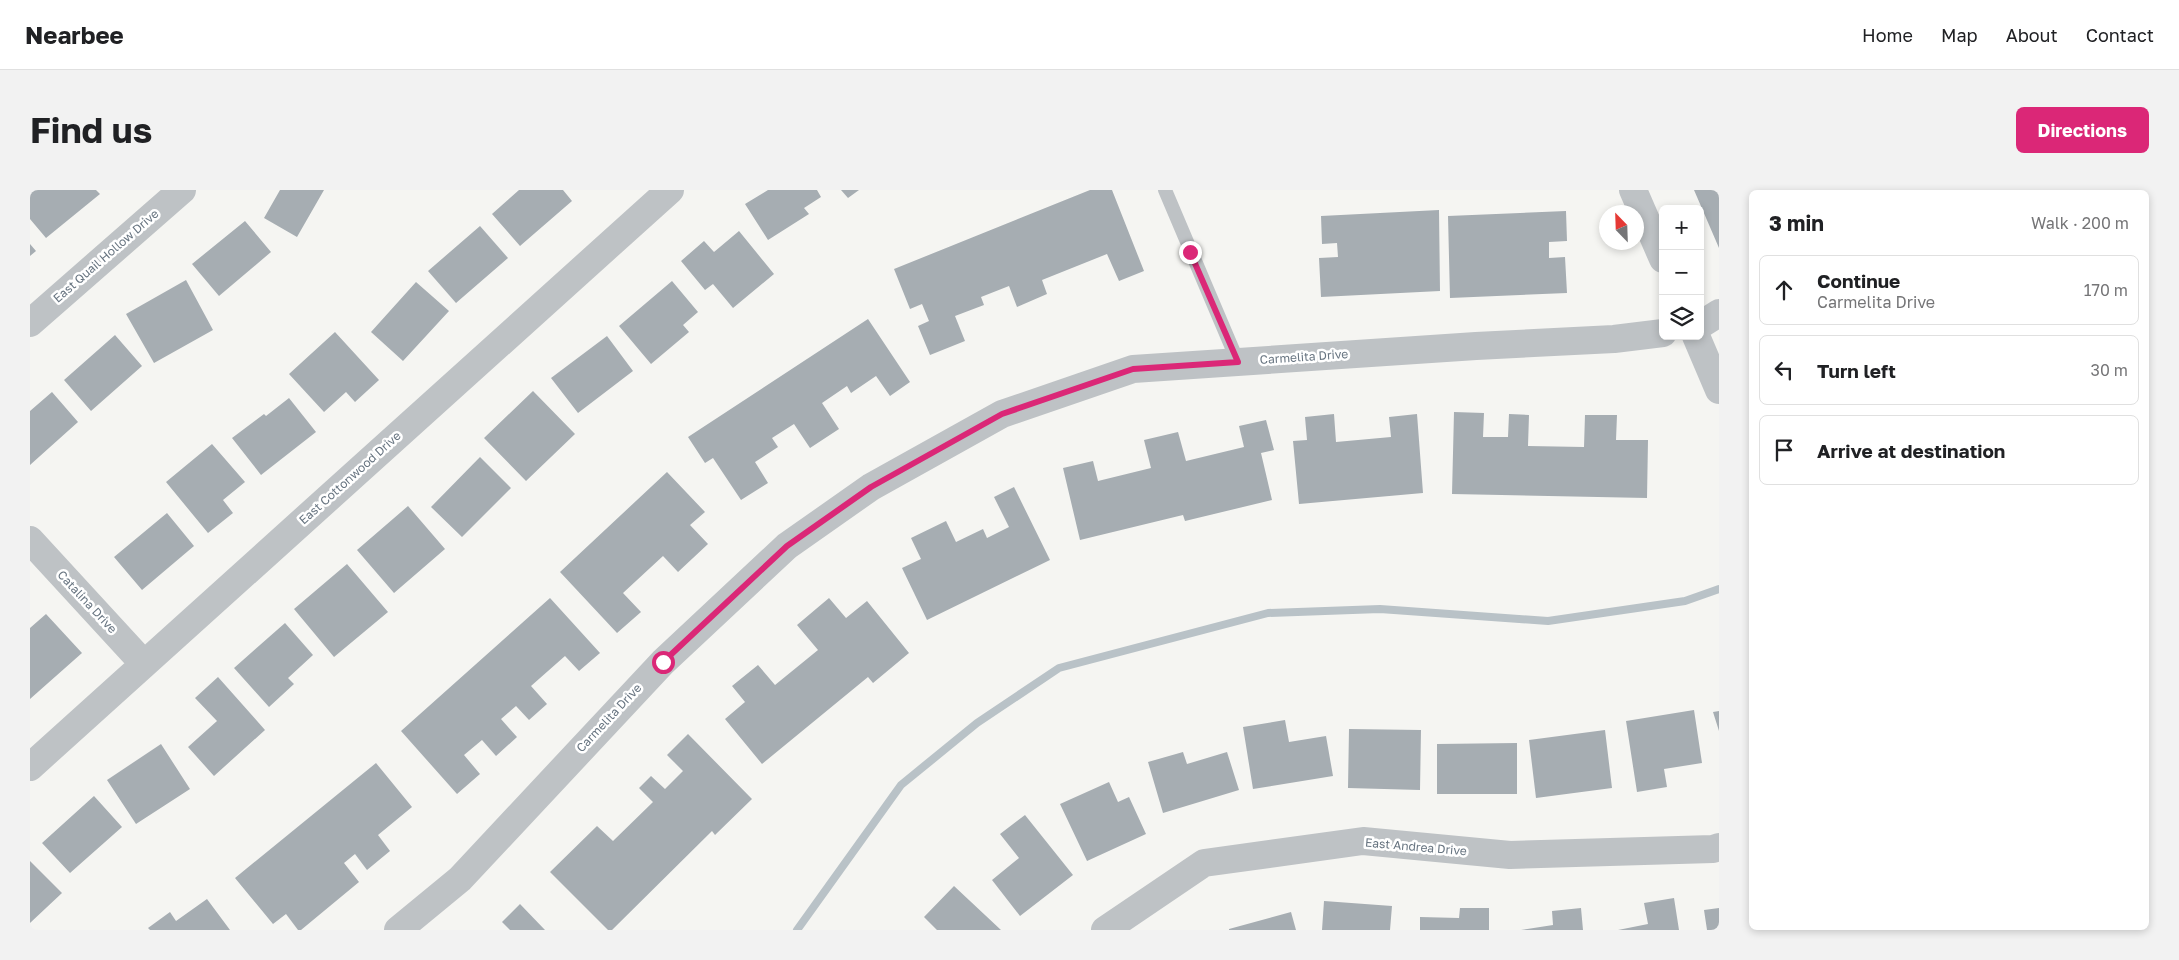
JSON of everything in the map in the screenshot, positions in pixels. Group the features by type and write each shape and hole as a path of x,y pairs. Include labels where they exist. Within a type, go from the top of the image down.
{"street":[{"name":"East Quail Hollow Drive","path":"30,323 182,190"},
{"name":"East Cottonwood Drive","path":"30,767 670,190"},
{"path":"1633,190 1659,250"},
{"path":"1704,322 1719,313"},
{"name":"Carmelita Drive","path":"398,930 460,879 670,655 787,546 871,487 1002,414 1133,369 1476,346 1614,340 1659,334"},
{"path":"1698,340 1719,390"},
{"name":"Catalina Drive","path":"30,540 144,664"},
{"name":"East Andrea Drive","path":"1104,930 1204,863 1363,841 1510,855 1713,849 1719,847"}],"lane":[{"path":"1165,190 1238,362"}],"building":[{"path":"30,190 96,190 100,194 46,238 30,219"},
{"path":"280,190 324,190 297,237 264,218"},
{"path":"519,190 563,190 572,201 520,246 492,214"},
{"path":"768,190 817,190 821,197 804,208 809,214 768,240 745,204"},
{"path":"841,190 859,190 848,198"},
{"path":"1090,190 1112,190 1144,271 1119,281 1107,254 1042,280 1047,294 1017,307 1009,286 981,297 984,305 955,316 965,341 930,355 918,326 929,321 922,304 910,309 894,269"},
{"path":"1694,190 1719,190 1719,248 1704,213 1704,205 1700,205"},
{"path":"1439,210 1440,291 1321,297 1319,258 1338,257 1337,243 1322,244 1321,216"},
{"path":"1566,211 1567,241 1549,242 1549,258 1565,257 1567,293 1450,298 1448,216"},
{"path":"245,221 271,252 219,296 192,264"},
{"path":"480,226 508,258 456,303 428,271"},
{"path":"739,231 774,274 733,308 713,284 705,290 681,261 704,241 714,252"},
{"path":"30,244 36,251 30,256"},
{"path":"186,280 213,330 154,363 126,314"},
{"path":"672,281 698,312 683,325 689,332 651,364 619,326"},
{"path":"416,282 449,311 403,361 371,332"},
{"path":"868,319 910,382 890,396 876,376 851,393 847,386 822,403 839,429 810,448 794,424 772,438 778,447 755,462 768,483 741,500 713,458 705,463 688,437"},
{"path":"335,332 379,380 355,402 346,392 324,412 289,374"},
{"path":"115,335 142,366 91,411 64,380"},
{"path":"607,336 633,371 578,413 551,378"},
{"path":"533,391 575,434 526,481 484,438"},
{"path":"52,392 78,422 30,465 30,411"},
{"path":"289,398 316,432 261,475 232,438 264,414 266,416"},
{"path":"1454,412 1484,413 1483,437 1508,437 1509,414 1529,415 1528,446 1584,447 1585,415 1617,415 1616,440 1648,440 1647,498 1452,494"},
{"path":"1334,414 1336,442 1391,437 1389,417 1417,414 1423,493 1299,504 1293,441 1307,440 1305,417"},
{"path":"1266,420 1274,450 1261,453 1272,500 1185,521 1183,515 1080,540 1063,468 1093,461 1098,481 1151,468 1144,440 1178,432 1186,461 1244,447 1239,426"},
{"path":"212,444 245,482 223,500 233,513 208,533 166,482"},
{"path":"480,457 511,488 462,537 431,507"},
{"path":"667,472 705,512 690,525 708,544 678,572 663,556 623,593 641,612 617,633 560,572"},
{"path":"1014,487 1050,560 927,620 902,568 921,559 911,538 946,521 956,542 983,529 987,538 1009,527 994,497"},
{"path":"408,506 445,549 394,593 357,550"},
{"path":"167,513 194,546 142,590 114,557"},
{"path":"347,564 388,612 334,657 294,609"},
{"path":"550,598 600,653 579,671 565,656 531,686 547,704 529,720 516,706 501,719 517,737 496,756 482,740 464,755 480,774 457,794 401,731"},
{"path":"829,598 846,618 867,601 909,653 873,683 868,677 762,764 725,719 745,702 732,686 758,665 775,685 818,650 797,625"},
{"path":"46,614 82,653 30,699 30,628"},
{"path":"285,623 313,655 288,678 294,684 269,707 234,668"},
{"path":"218,677 265,730 214,776 188,747 217,721 195,698"},
{"path":"1694,710 1702,763 1664,769 1667,787 1637,792 1626,721"},
{"path":"1719,711 1719,731 1713,712"},
{"path":"1285,720 1289,742 1326,736 1333,776 1253,789 1243,727"},
{"path":"1349,729 1421,730 1420,790 1348,788"},
{"path":"1605,730 1612,788 1536,798 1529,740"},
{"path":"688,734 752,799 715,835 712,831 612,930 608,930 550,872 597,826 613,841 653,802 639,788 651,776 665,789 683,771 667,755"},
{"path":"1517,743 1517,794 1437,794 1437,744"},
{"path":"161,744 190,789 136,824 107,780"},
{"path":"1183,752 1187,764 1227,752 1239,790 1163,813 1148,762"},
{"path":"376,763 412,807 378,835 390,851 367,870 355,854 344,863 359,882 301,930 298,930 286,914 273,924 235,878"},
{"path":"1109,782 1118,802 1129,797 1146,834 1087,861 1060,804"},
{"path":"94,796 122,827 70,873 42,843"},
{"path":"1025,815 1073,875 1020,916 992,880 1019,858 1000,834"},
{"path":"30,861 62,893 30,923"},
{"path":"954,886 1001,930 937,930 924,917"},
{"path":"1674,898 1679,930 1618,930 1648,924 1644,903"},
{"path":"207,899 230,930 150,930 148,928 170,912 176,921"},
{"path":"1324,901 1392,906 1390,930 1322,930"},
{"path":"520,904 545,930 510,930 502,922"},
{"path":"1460,908 1489,908 1489,930 1420,930 1420,917 1459,918"},
{"path":"1581,908 1583,930 1521,930 1553,925 1552,911"},
{"path":"1719,908 1719,930 1707,930 1704,910"},
{"path":"1291,912 1296,930 1229,930 1229,929"}],"waterway":[{"path":"797,930 901,785 977,723 1059,668 1268,613 1380,609 1548,621 1685,601 1719,589"}],"route":[{"path":"663,662 787,546 871,487 1002,414 1133,369 1238,362 1190,252"}]}
